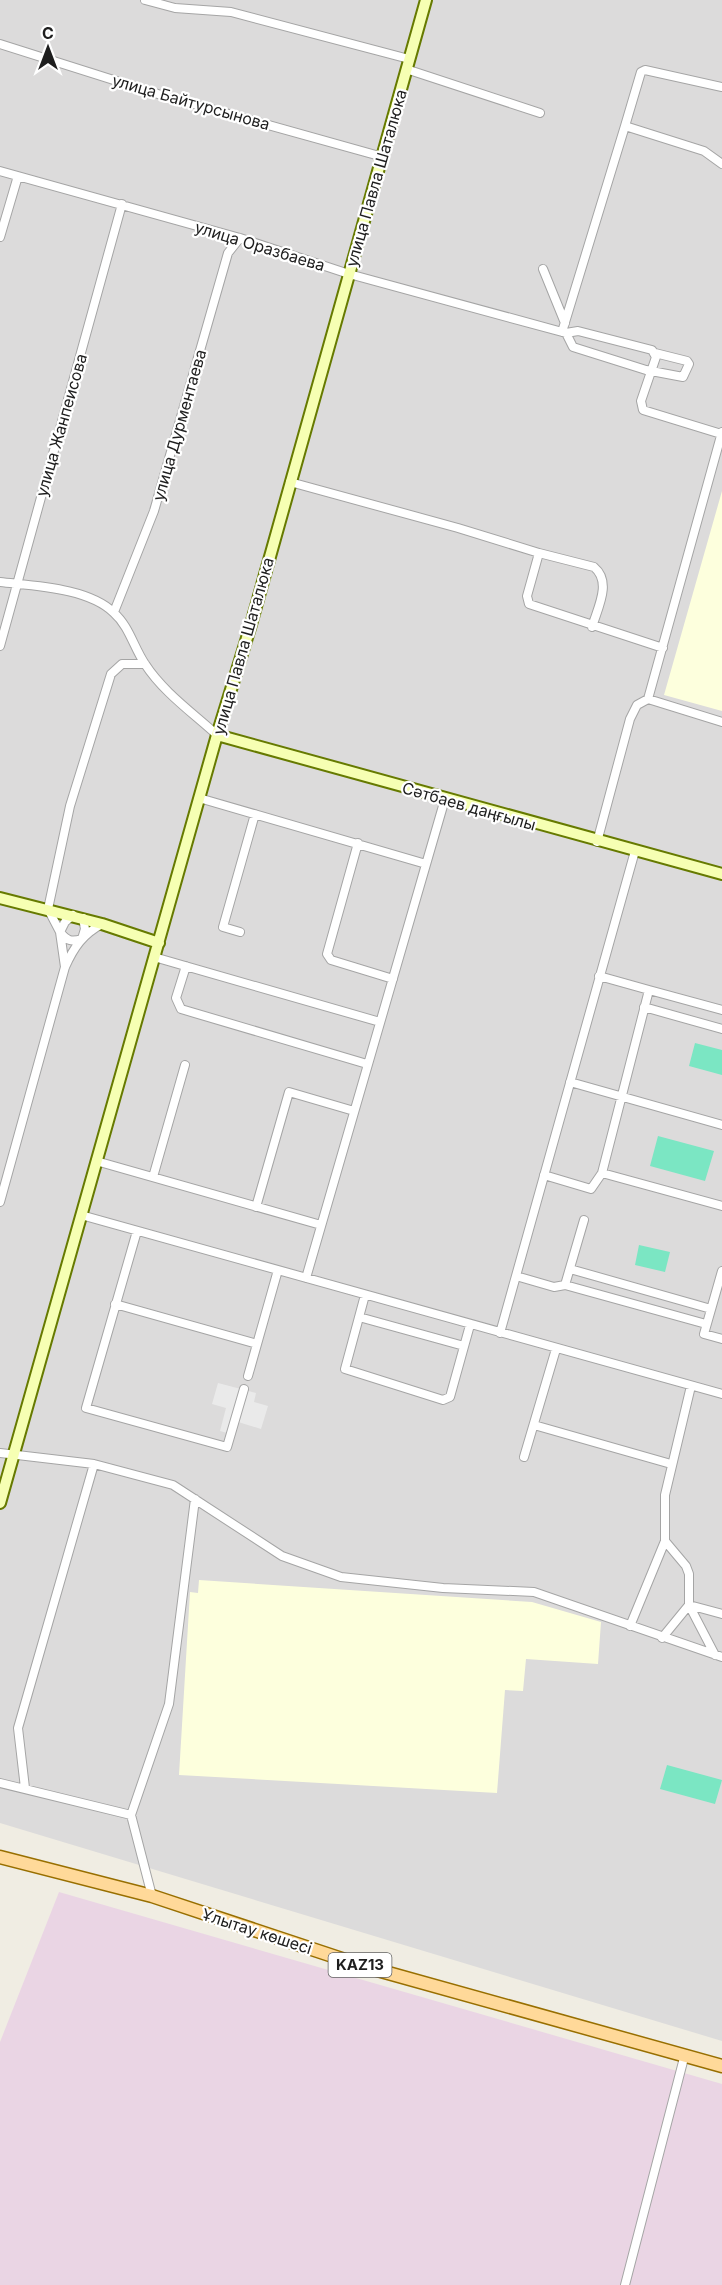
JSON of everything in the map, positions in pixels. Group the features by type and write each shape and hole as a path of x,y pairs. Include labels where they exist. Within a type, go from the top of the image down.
{"main road":[{"name":"Ұлытау көшесі","path":"0,1857 152,1896 363,1966 722,2066"}],"street":[{"path":"145,0 175,8 231,12 407,64 540,113"},
{"name":"улица Павла Шаталюка","path":"0,1503 217,735 250,628 426,0"},
{"name":"улица Байтурсынова","path":"0,44 161,95 382,157"},
{"path":"652,370 573,347 564,333 565,323 640,72 645,70 722,87"},
{"path":"625,126 704,151 722,164"},
{"name":"улица Оразбаева","path":"0,171 240,238 349,274 564,333 578,331 655,355 687,361 689,364 683,377 652,370"},
{"path":"0,237 18,176"},
{"name":"улица Жанпеисова","path":"0,646 122,204"},
{"name":"улица Дурментаева","path":"114,612 154,511 228,253 240,238"},
{"path":"543,269 565,323"},
{"path":"597,842 630,719 638,705 648,699 722,433 643,410 640,401 655,355"},
{"path":"290,482 594,567 605,581 592,627"},
{"path":"538,553 527,596 529,604 592,627 663,648"},
{"path":"0,582 81,595 114,612 145,664 159,682 217,735"},
{"path":"102,924 82,939 72,942 60,932 48,909 70,806 111,674 123,664 145,664"},
{"path":"648,699 722,722"},
{"name":"Сәтбаев даңғылы","path":"217,735 597,842 722,874"},
{"path":"199,798 426,864"},
{"path":"306,1278 445,799"},
{"path":"240,932 223,927 255,814"},
{"path":"358,843 327,954 331,960 393,979"},
{"path":"500,1333 634,851"},
{"path":"0,898 78,917 159,943"},
{"path":"65,967 60,932 65,921 78,917"},
{"path":"0,1202 65,967 82,939 85,929 78,917"},
{"path":"154,957 380,1022"},
{"path":"186,966 176,998 181,1009 367,1064"},
{"path":"599,976 722,1010"},
{"path":"544,1175 591,1189 602,1173 649,990"},
{"path":"644,1007 722,1029"},
{"path":"153,1177 185,1065"},
{"path":"570,1082 622,1099 722,1125"},
{"path":"256,1207 289,1092 354,1111"},
{"path":"96,1161 321,1225"},
{"path":"602,1173 722,1206"},
{"path":"81,1215 722,1394"},
{"path":"565,1286 584,1220"},
{"path":"137,1231 86,1408 227,1447 244,1389"},
{"path":"570,1269 711,1309"},
{"path":"248,1376 278,1270"},
{"path":"722,1271 704,1334 722,1339"},
{"path":"516,1276 554,1287 565,1286 706,1324"},
{"path":"365,1295 345,1369 443,1400 450,1397 470,1325"},
{"path":"115,1304 257,1344"},
{"path":"359,1317 464,1346"},
{"path":"524,1456 556,1348"},
{"path":"630,1626 666,1541 665,1495 691,1386"},
{"path":"534,1425 671,1464"},
{"path":"0,1453 94,1464 173,1485 282,1556 341,1577 443,1588 534,1592 718,1656"},
{"path":"25,1788 18,1728 94,1464"},
{"path":"152,1896 130,1815 169,1704 195,1499"},
{"path":"666,1541 678,1554 689,1574 689,1605 718,1656"},
{"path":"689,1605 722,1614"},
{"path":"662,1638 689,1605"},
{"path":"0,1783 130,1815"},
{"path":"625,2285 685,2054"}],"shaded area":[{"path":"0,0 722,0 722,2041 0,1823"},
{"path":"722,491 722,711 664,695"},
{"path":"218,1383 256,1393 254,1402 268,1406 261,1429 235,1421 231,1434 220,1431 226,1408 212,1404"},
{"path":"199,1580 532,1602 601,1622 598,1664 526,1659 523,1691 505,1690 497,1793 179,1775 190,1592 198,1593"},
{"path":"59,1892 722,2084 722,2285 0,2285 0,2042"}],"green space":[{"path":"695,1043 722,1050 722,1075 689,1066"},
{"path":"658,1136 714,1151 705,1181 650,1166"},
{"path":"639,1245 670,1252 665,1272 635,1265"},
{"path":"667,1765 722,1780 715,1804 660,1789"}]}
